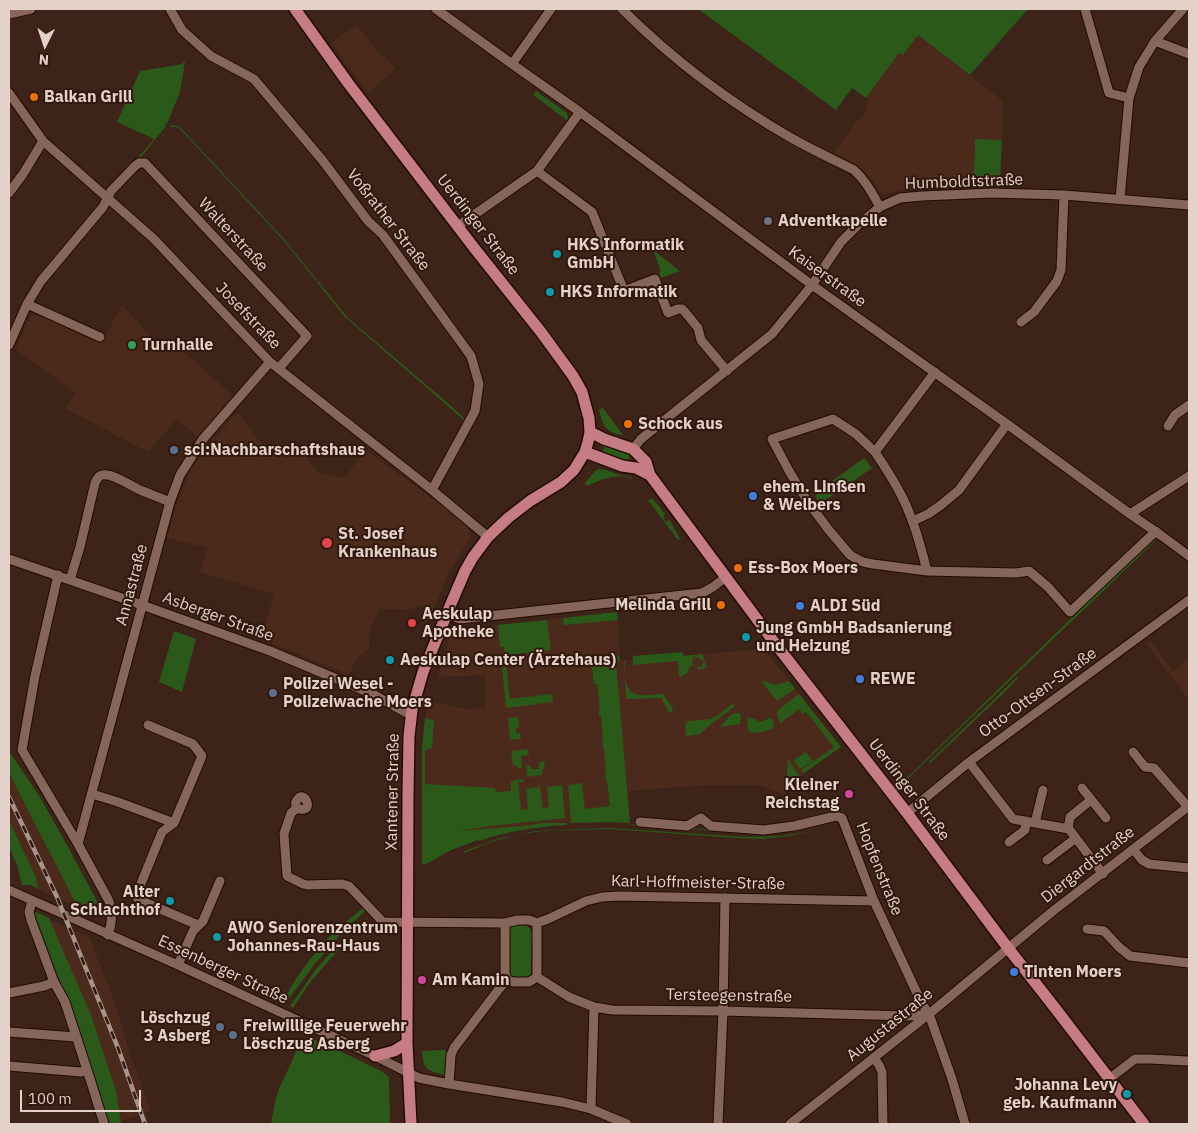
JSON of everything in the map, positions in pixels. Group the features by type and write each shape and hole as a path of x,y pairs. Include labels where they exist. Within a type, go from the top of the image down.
{"main road":[{"name":"Uerdinger Straße","path":"295,9 348,83 573,376 582,392 589,418 590,432"},
{"path":"590,432 634,449 636,459 634,464 630,466"},
{"name":"Xantener Straße","path":"410,1123 407,1042 407,922 409,740 411,715 423,672 446,614 473,557 488,537 508,518 574,470 585,452 590,432"},
{"name":"Uerdinger Straße","path":"634,449 646,462 650,474 808,687 1144,1124"},
{"path":"585,452 650,474"},
{"path":"375,1056 394,1052 407,1042"}],"street":[{"path":"9,14 31,9"},
{"name":"Voßrather Straße","path":"170,9 182,30 211,56 254,79 323,161 368,221 382,235 471,356 479,384 476,411 432,490"},
{"name":"Kaiserstraße","path":"436,9 580,112 812,285 1189,556"},
{"path":"512,64 551,9"},
{"path":"622,9 680,63 735,103 793,139 854,170 866,182 880,207"},
{"path":"1085,9 1109,93 1129,98"},
{"path":"1120,199 1129,98 1139,67 1155,41 1183,9"},
{"path":"1155,41 1189,54"},
{"name":"Josefstraße","path":"9,93 42,141 154,239 270,362 432,490 488,537"},
{"path":"458,226 537,171 580,112"},
{"path":"9,193 23,174 42,141"},
{"name":"Walterstraße","path":"107,199 111,191 134,166 139,163 145,163 307,336 279,368"},
{"path":"537,171 592,212 624,291 656,279 668,313 682,309 698,328 701,340 727,371"},
{"name":"Humboldtstraße","path":"634,449 641,439 772,334 812,285 840,242 880,207 900,198 994,193 1064,195 1189,205"},
{"path":"1021,322 1034,312 1057,281 1061,270 1064,195"},
{"path":"9,345 27,304 41,281 104,207 107,199"},
{"path":"27,304 100,337"},
{"name":"Annastraße","path":"78,844 170,502 180,476 203,439 270,362"},
{"path":"875,452 934,372"},
{"path":"1168,426 1175,415 1189,405"},
{"path":"926,571 913,522 899,490 875,452 856,434 833,419 772,440 808,502 828,529 850,554 863,562 926,571 1016,573 1029,571 1048,587 1070,612 1159,534"},
{"path":"913,522 934,510 959,490 1007,424"},
{"path":"70,580 95,483 101,475 111,476 170,502"},
{"path":"1130,514 1189,476"},
{"name":"Asberger Straße","path":"9,559 270,651 375,696 411,715"},
{"path":"58,575 35,676 22,750 78,844 112,908 111,928 108,935"},
{"path":"446,614 460,619 702,593 726,577"},
{"name":"Otto-Ottsen-Straße","path":"907,814 969,762 1189,600"},
{"path":"148,725 193,744 202,756 174,823 162,832 136,896 139,900 198,925"},
{"name":"Diergardtstraße","path":"1008,948 1103,874 1133,848 1189,807 1154,768 1145,767 1133,752"},
{"path":"969,762 1013,819 1069,829 1103,874"},
{"path":"1082,788 1106,818"},
{"path":"1009,842 1025,830 1031,822 1042,790"},
{"path":"92,794 174,823"},
{"path":"1068,829 1070,816 1091,800"},
{"name":"Karl-Hoffmeister-Straße","path":"297,808 291,814 284,834 287,876 307,885 345,884 383,922 505,923 529,920 537,923 586,901 602,897 619,896 874,901"},
{"name":"Hopfenstraße","path":"640,822 687,826 701,818 711,826 764,830 794,826 836,816 842,818 874,901 922,1004 929,1014 952,1079 964,1124"},
{"path":"1047,860 1076,838"},
{"path":"1133,848 1142,860 1149,864 1189,868"},
{"path":"178,965 193,931 203,921 220,881"},
{"name":"Essenberger Straße","path":"9,890 178,965 423,1079 562,1102 591,1109 627,1124"},
{"path":"718,1124 725,898"},
{"path":"32,901 29,912 31,920 54,982 65,1002 104,1124"},
{"path":"505,923 505,974 507,980"},
{"path":"507,980 529,982 537,977 537,923"},
{"path":"1087,929 1104,931 1130,956 1189,963"},
{"name":"Augustastraße","path":"790,1124 929,1014 1008,948"},
{"name":"Tersteegenstraße","path":"537,977 569,997 594,1007 612,1010 909,1016 929,1014"},
{"path":"449,1084 451,1055 454,1048 507,980"},
{"path":"9,993 44,986 54,982"},
{"path":"591,1109 594,1007"},
{"path":"9,1032 76,1038"},
{"path":"874,1058 882,1072 882,1124"},
{"path":"1109,1079 1135,1060 1150,1059 1188,1062"},
{"path":"9,1066 81,1072 87,1070"}],"shaded area":[{"path":"357,25 383,58 385,56 395,69 368,94 331,43"},
{"path":"918,35 1003,101 1000,185 901,190 883,194 860,168 834,153 857,120 862,118 868,103 866,98 899,53 903,55"},
{"path":"122,305 164,351 176,345 233,395 197,437 177,419 148,452 66,409 75,392 16,350 30,317 34,314 38,314 102,342"},
{"name":"St. Josef Krankenhaus","path":"238,412 261,443 284,452 302,452 318,472 344,478 366,450 466,523 471,536 446,578 433,612 421,605 409,610 379,609 370,631 369,649 357,658 349,675 262,639 274,594 199,572 208,548 167,538 189,473 212,440"},
{"path":"617,612 620,661 764,649 841,747 785,786 786,794 790,798 757,785 692,786 628,791 630,823 543,823 426,846 422,748 428,701 466,709 486,708 485,675 437,677 452,632 461,629"},
{"path":"1150,641 1173,671 1189,659 1189,700 1146,643"},
{"path":"9,773 77,907 38,889 36,877 9,820"},
{"path":"50,920 89,937 115,1003 130,1055 151,1111 120,1121 116,1091"}],"green space":[{"path":"698,9 1028,9 970,75 918,35 903,55 899,53 866,98 852,88 836,110"},
{"path":"185,62 180,92 167,124 165,124 166,126 142,156 128,169 154,139 117,122 140,71 183,64"},
{"path":"536,91 567,113 568,118 566,120 533,95"},
{"path":"171,125 179,126 285,240 316,281 286,243 183,132 178,127 170,127"},
{"path":"975,139 1002,140 1000,179 974,177"},
{"path":"653,250 680,271 661,278 659,272 661,271"},
{"path":"318,281 347,317 466,420 344,316"},
{"path":"603,408 622,435 608,430 599,409"},
{"path":"602,444 628,452 629,460 627,462 601,454 604,448"},
{"path":"864,458 872,468 820,504 816,498 816,490"},
{"path":"599,469 630,477 633,480 628,477 616,476 587,486 585,483"},
{"path":"652,498 665,514 663,517 666,522 670,521 680,539 678,540 648,500"},
{"path":"1159,533 1161,534 1148,548 901,785 899,783 911,774"},
{"path":"617,612 618,620 564,625 563,618"},
{"path":"547,620 551,650 505,655 504,647 500,647 498,625"},
{"path":"174,631 196,639 182,692 159,682"},
{"path":"683,652 683,656 702,654 707,668 697,670 698,666 701,667 704,661 694,656 692,666 679,677 678,661 633,665 633,656"},
{"path":"619,655 620,661 616,662 630,823 571,823 568,785 582,783 585,809 610,806 605,774 597,684 594,684 591,658"},
{"path":"505,656 510,699 552,694 553,702 506,708 501,657"},
{"path":"624,661 625,679 629,690 642,695 663,694 673,709 672,712 668,713 662,698 626,699"},
{"path":"1017,677 1010,687 929,762"},
{"path":"789,681 795,689 777,701 762,682 775,685"},
{"path":"799,694 841,747 804,773 801,770 834,747 806,712 803,714 799,709 781,723 777,715 778,710"},
{"path":"732,704 734,707 700,734 686,736 685,726 688,721 711,719"},
{"path":"734,713 741,715 740,724 720,727 729,717"},
{"path":"518,717 519,728 516,728 516,733 520,733 521,739 510,740 508,718"},
{"path":"749,717 761,721 771,718 774,722 774,727 762,732 749,732 747,719"},
{"path":"425,718 434,720 432,748 425,750 425,784 495,788 496,792 511,791 511,781 523,779 525,782 518,782 521,810 528,809 526,789 540,787 543,808 549,807 547,787 562,785 565,818 459,831 543,823 567,823 567,825 522,830 478,840 451,850 426,864 422,864 422,748"},
{"path":"528,749 529,755 521,756 522,768 517,768 516,765 513,765 511,751"},
{"path":"9,751 40,797 98,903 101,912 96,916 87,915 78,908 9,773"},
{"path":"806,752 813,761 800,769 794,760"},
{"path":"788,759 800,777 787,786 787,772"},
{"path":"544,761 545,769 542,769 542,775 527,777 526,765 530,765 531,769 539,769 539,762"},
{"path":"9,820 36,877 38,889 30,885 22,885 17,865 9,847"},
{"path":"828,821 809,827 760,833 744,833 631,824 743,832"},
{"path":"609,828 744,837 781,836 812,831 789,836 761,839 610,829 543,831 517,835 535,831"},
{"path":"514,835 486,844 464,853 464,851"},
{"path":"363,908 366,910 341,934 336,930"},
{"path":"32,910 49,918 91,1015 116,1091 121,1124 106,1124 70,1008"},
{"path":"515,925 527,926 532,932 531,974 528,979 514,978 509,973 509,933"},
{"path":"335,933 339,936 314,965 285,1004 283,1003 304,967 332,934"},
{"path":"340,942 342,946 311,981 293,1008 290,1006 317,968"},
{"path":"313,1039 381,1071 389,1077 390,1124 271,1124 279,1089 297,1050 305,1041"},
{"path":"445,1050 447,1053 447,1072 445,1075 430,1071 425,1066 422,1052"}],"railway":[{"path":"9,797 57,897 118,1048 145,1124"}],"place":[{"name":"Balkan Grill","path":"34,97"},
{"name":"Adventkapelle","path":"768,221"},
{"name":"HKS Informatik GmbH","path":"557,254"},
{"name":"HKS Informatik","path":"550,292"},
{"name":"Turnhalle","path":"132,345"},
{"name":"Schock aus","path":"628,424"},
{"name":"sci:Nachbarschaftshaus","path":"174,450"},
{"name":"ehem. Linßen & Welbers","path":"753,496"},
{"name":"St. Josef Krankenhaus","path":"327,543"},
{"name":"Ess-Box Moers","path":"738,568"},
{"name":"Melinda Grill","path":"721,605"},
{"name":"ALDI Süd","path":"800,606"},
{"name":"Aeskulap Apotheke","path":"412,623"},
{"name":"Jung GmbH Badsanierung und Heizung","path":"746,637"},
{"name":"Aeskulap Center (Ärztehaus)","path":"390,660"},
{"name":"REWE","path":"860,679"},
{"name":"Polizei Wesel - Polizeiwache Moers","path":"273,693"},
{"name":"Kleiner Reichstag","path":"849,794"},
{"name":"Alter Schlachthof","path":"170,901"},
{"name":"AWO Seniorenzentrum Johannes-Rau-Haus","path":"217,937"},
{"name":"Tinten Moers","path":"1014,972"},
{"name":"Am Kamin","path":"422,980"},
{"name":"Löschzug 3 Asberg","path":"220,1027"},
{"name":"Freiwillige Feuerwehr Löschzug Asberg","path":"233,1035"},
{"name":"Johanna Levy geb. Kaufmann","path":"1127,1094"}]}
